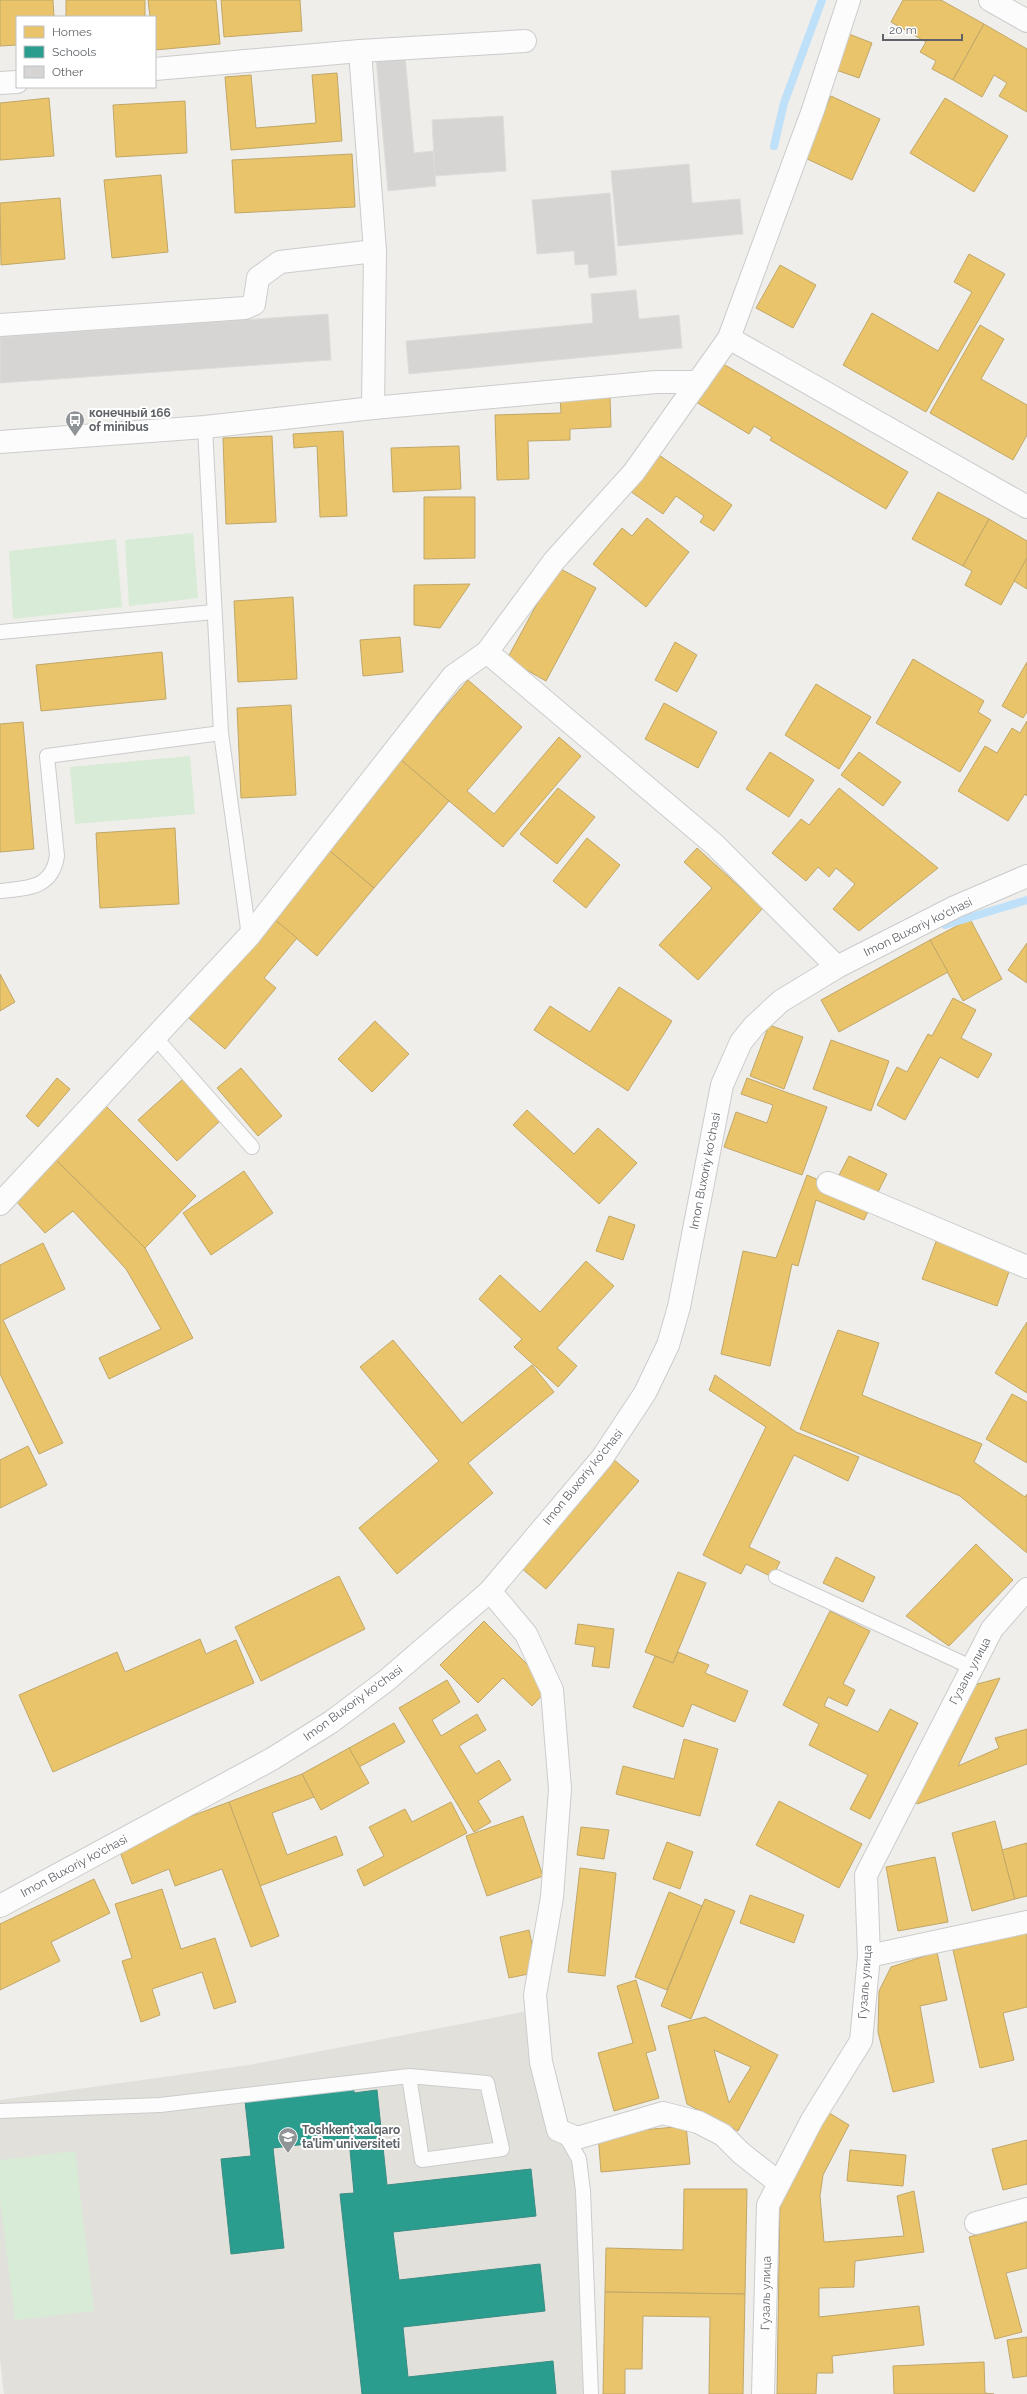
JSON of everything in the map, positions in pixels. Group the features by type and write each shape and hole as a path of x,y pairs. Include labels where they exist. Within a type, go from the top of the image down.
{"street":[{"path":"0,1204 154,1036 249,936 453,676 487,652 554,561 634,472 730,338 813,110 849,0"},
{"path":"990,0 1027,21"},
{"path":"156,69 369,50 525,41"},
{"path":"369,50 375,250 373,408"},
{"path":"0,83 16,82"},
{"path":"0,325 246,308 254,304 258,278 280,262 375,250"},
{"path":"730,338 1027,507"},
{"path":"0,442 205,428 373,408 656,382 698,382"},
{"path":"487,652 715,845 837,967"},
{"name":"Imon Buxoriy ko'chasi","path":"0,1906 272,1759 318,1730 387,1680 490,1590 602,1458 645,1393 662,1359 679,1307 722,1085 741,1042 754,1026 781,1000 837,967 955,907 1027,876"},
{"path":"828,1183 1027,1267"},
{"name":"Гузаль улица","path":"763,2394 768,2205 812,2120 861,2041 869,1956 866,1875 971,1667 992,1629 1027,1589"},
{"path":"490,1590 526,1634 552,1690 560,1789 552,1897 535,1996 540,2062 558,2130 577,2138 663,2113 698,2122 723,2135 741,2154 779,2183"},
{"path":"869,1956 1027,1922"},
{"path":"976,2223 1027,2209"}],"lane":[{"path":"205,428 221,733 249,936"},
{"path":"0,632 214,612"},
{"path":"0,892 33,887 42,883 55,866 57,856 47,756 221,733"},
{"path":"154,1036 252,1147"},
{"path":"776,1577 971,1667"},
{"path":"0,2112 160,2105 409,2076 487,2083 502,2150 422,2160 409,2076"},
{"path":"564,2133 579,2159 583,2191 591,2394"}],"shaded area":[{"name":"Toshkent xalqaro ta’lim universiteti","path":"533,2010 591,2209 584,2394 4,2394 0,2358 0,2100 249,2065"}],"green space":[{"path":"193,533 198,598 129,606 125,540"},
{"path":"116,539 122,607 13,619 9,551"},
{"path":"190,756 195,814 75,824 70,767"},
{"path":"75,2151 94,2311 15,2320 0,2200 0,2160"}],"building: Homes":[{"path":"0,0 53,0 54,16 16,16 16,45 0,46"},
{"path":"66,0 145,0 145,16 66,16"},
{"path":"148,0 216,0 220,44 156,50 156,16 150,16"},
{"path":"221,0 300,0 302,31 224,37"},
{"path":"903,0 941,0 984,24 953,80 932,69 936,61 920,52 926,42 891,22"},
{"path":"984,24 1027,49 1027,112 999,96 1007,83 994,75 982,97 953,80"},
{"path":"849,34 872,43 859,78 836,70"},
{"path":"337,73 342,141 231,150 225,77 251,75 256,128 316,123 312,75"},
{"path":"831,96 880,119 852,180 803,157"},
{"path":"49,98 54,156 0,160 0,103"},
{"path":"945,98 1008,136 974,192 910,153"},
{"path":"185,101 187,153 116,157 113,105"},
{"path":"352,154 355,207 235,213 232,160"},
{"path":"161,175 168,252 112,258 104,180"},
{"path":"60,198 65,259 1,265 0,203"},
{"path":"969,254 1005,274 926,412 843,365 872,313 938,351 972,292 954,282"},
{"path":"780,265 816,285 793,328 756,308"},
{"path":"980,325 1004,339 981,379 1027,405 1027,435 1013,460 930,413"},
{"path":"720,362 908,472 886,509 770,440 772,437 754,426 749,434 696,402"},
{"path":"610,396 611,427 570,429 570,440 528,441 529,479 497,480 495,415 561,413 560,397"},
{"path":"343,431 347,516 320,517 317,446 294,448 293,434"},
{"path":"272,436 276,522 226,524 223,438"},
{"path":"459,446 461,489 393,492 391,448"},
{"path":"653,451 732,505 714,531 700,522 704,516 676,496 663,514 627,489"},
{"path":"938,492 989,519 963,566 912,539"},
{"path":"424,497 475,497 475,558 424,559"},
{"path":"647,518 689,552 646,607 593,564 622,528 632,536"},
{"path":"989,519 1027,541 1027,558 1001,605 965,585 972,571 963,566"},
{"path":"1027,558 1027,589 1014,581"},
{"path":"557,567 596,588 546,681 507,659"},
{"path":"470,584 440,628 414,625 414,585"},
{"path":"293,597 297,679 238,682 234,601"},
{"path":"400,637 403,672 363,676 360,640"},
{"path":"675,642 697,655 677,692 655,680"},
{"path":"162,652 166,699 41,711 36,665"},
{"path":"913,659 984,701 978,712 991,720 960,772 876,723"},
{"path":"1027,662 1027,712 1023,718 1002,706"},
{"path":"468,680 522,727 467,791 494,814 559,737 581,756 503,847 400,759"},
{"path":"816,684 871,717 839,769 785,735"},
{"path":"664,703 717,732 698,768 645,739"},
{"path":"291,705 296,795 241,798 237,708"},
{"path":"1027,721 1027,796 1025,794 1008,821 958,791 985,746 997,753 1012,728 1020,733"},
{"path":"23,722 34,849 0,852 0,724"},
{"path":"770,752 814,780 789,817 746,789"},
{"path":"859,752 901,782 883,806 841,775"},
{"path":"400,759 449,801 374,888 325,847"},
{"path":"558,788 595,817 557,864 520,834"},
{"path":"839,788 938,868 859,931 833,909 855,884 836,868 829,877 818,867 806,881 772,853 801,819 809,825"},
{"path":"175,828 179,904 100,908 96,833"},
{"path":"587,838 620,865 586,908 553,881"},
{"path":"325,847 374,888 317,956 268,914"},
{"path":"697,848 763,908 698,980 659,945 712,888 684,862"},
{"path":"268,914 297,938 264,978 276,988 225,1049 183,1013"},
{"path":"970,919 1002,979 963,1001 930,940"},
{"path":"930,940 948,972 839,1032 821,1000"},
{"path":"1027,943 1027,983 1008,970"},
{"path":"0,974 15,1002 0,1011"},
{"path":"619,987 672,1021 628,1091 534,1030 550,1006 590,1032"},
{"path":"953,998 976,1010 961,1038 992,1054 978,1078 940,1057 905,1120 877,1105 897,1067 907,1072 928,1034 932,1036"},
{"path":"375,1021 409,1054 372,1092 338,1059"},
{"path":"769,1025 803,1037 784,1089 750,1076"},
{"path":"831,1040 889,1061 871,1111 813,1089"},
{"path":"241,1068 282,1116 258,1136 217,1088"},
{"path":"57,1078 70,1089 38,1127 26,1116"},
{"path":"747,1078 827,1107 802,1175 724,1147 736,1112 767,1123 773,1105 741,1094"},
{"path":"183,1079 221,1120 177,1161 138,1120"},
{"path":"106,1106 196,1196 145,1248 55,1159"},
{"path":"527,1110 574,1154 598,1128 637,1163 599,1204 513,1125"},
{"path":"849,1156 887,1174 875,1198 837,1179"},
{"path":"55,1159 145,1248 193,1338 109,1379 99,1358 161,1329 126,1269 73,1211 45,1233 15,1200"},
{"path":"244,1171 273,1213 211,1255 183,1213"},
{"path":"807,1175 872,1203 864,1220 816,1200 798,1266 792,1264 770,1366 721,1354 743,1251 776,1258"},
{"path":"609,1216 635,1225 623,1260 596,1251"},
{"path":"937,1239 1011,1266 997,1306 922,1279"},
{"path":"43,1243 65,1289 3,1320 63,1443 39,1454 0,1374 0,1265"},
{"path":"586,1261 614,1286 557,1348 577,1366 558,1387 514,1347 522,1339 479,1299 500,1275 540,1312"},
{"path":"1027,1322 1027,1393 995,1373"},
{"path":"838,1330 879,1343 862,1395 982,1444 974,1462 1025,1497 1027,1494 1027,1553 960,1496 800,1429"},
{"path":"393,1340 462,1423 532,1365 554,1392 468,1463 493,1493 397,1574 359,1528 439,1461 360,1367"},
{"path":"715,1375 796,1432 859,1457 848,1481 794,1455 749,1547 780,1562 772,1577 746,1564 741,1574 703,1555 766,1427 709,1390"},
{"path":"1012,1394 1027,1402 1027,1463 986,1439"},
{"path":"28,1446 47,1485 0,1508 0,1460"},
{"path":"613,1459 639,1481 546,1589 520,1567"},
{"path":"976,1544 1013,1580 949,1646 906,1616"},
{"path":"836,1557 875,1577 863,1602 823,1583"},
{"path":"678,1572 706,1583 673,1663 645,1652"},
{"path":"339,1576 365,1629 261,1681 235,1627"},
{"path":"830,1611 870,1631 843,1684 855,1690 847,1706 828,1697 824,1706 878,1732 890,1709 918,1723 870,1819 850,1809 868,1775 809,1745 819,1724 783,1705"},
{"path":"484,1621 550,1687 532,1706 503,1678 478,1703 440,1665"},
{"path":"578,1624 614,1629 609,1668 592,1666 595,1647 575,1644"},
{"path":"200,1639 206,1654 236,1640 254,1683 53,1772 19,1695 117,1652 125,1672"},
{"path":"678,1652 709,1665 705,1673 748,1691 735,1722 692,1704 683,1727 633,1707 655,1656 673,1663"},
{"path":"1000,1678 958,1766 999,1748 995,1738 1027,1729 1027,1764 917,1804 914,1796 970,1686"},
{"path":"447,1680 460,1702 432,1720 441,1736 477,1714 486,1730 459,1746 476,1774 499,1760 511,1780 478,1801 491,1822 474,1832 399,1708"},
{"path":"394,1723 405,1742 359,1767 349,1748"},
{"path":"684,1739 718,1749 700,1816 616,1794 623,1766 674,1779"},
{"path":"349,1748 369,1783 321,1810 302,1774"},
{"path":"302,1774 314,1797 272,1813 287,1855 336,1836 343,1855 260,1886 229,1802"},
{"path":"779,1801 862,1844 839,1888 756,1845"},
{"path":"229,1802 279,1936 251,1947 222,1869 175,1886 169,1869 132,1884 117,1844"},
{"path":"451,1802 467,1833 364,1886 357,1870 384,1856 369,1827 405,1809 412,1822"},
{"path":"523,1816 543,1876 487,1896 466,1836"},
{"path":"995,1821 1015,1899 972,1911 952,1833"},
{"path":"581,1827 609,1830 604,1859 577,1855"},
{"path":"667,1842 693,1852 680,1889 653,1879"},
{"path":"1027,1843 1027,1896 1015,1899 1002,1850"},
{"path":"935,1857 948,1922 898,1931 886,1867"},
{"path":"580,1868 616,1873 605,1976 568,1972"},
{"path":"94,1879 110,1913 51,1942 60,1961 0,1990 0,1924"},
{"path":"162,1889 181,1949 215,1938 236,2002 214,2009 202,1972 152,1989 160,2015 141,2022 122,1961 132,1958 115,1904"},
{"path":"669,1892 702,1906 667,1990 635,1977"},
{"path":"750,1895 804,1915 794,1943 740,1923"},
{"path":"705,1899 735,1911 691,2019 661,2006"},
{"path":"529,1930 538,1972 509,1978 500,1937"},
{"path":"1027,1933 1027,2007 1003,2013 1014,2060 980,2068 953,1950"},
{"path":"937,1952 947,2000 920,2006 934,2082 893,2092 878,2032 879,1991 891,1967"},
{"path":"636,1980 656,2050 646,2053 659,2098 614,2111 598,2053 633,2043 617,1986"},
{"path":"705,2017 778,2055 738,2131 687,2104 668,2026","holes":["714,2050 751,2067 729,2103"]},
{"path":"826,2111 849,2125 823,2175 820,2196 824,2242 904,2236 897,2196 914,2191 924,2252 855,2261 854,2287 819,2288 819,2317 919,2306 924,2345 832,2356 833,2373 817,2373 816,2394 777,2394 780,2195"},
{"path":"686,2126 690,2164 601,2172 598,2134"},
{"path":"1027,2140 1027,2184 1003,2190 992,2149"},
{"path":"850,2150 906,2155 903,2186 847,2181"},
{"path":"684,2189 747,2189 745,2294 605,2292 606,2248 683,2250"},
{"path":"1027,2222 1027,2268 1006,2273 1022,2332 995,2339 969,2237"},
{"path":"605,2292 745,2294 743,2394 709,2394 710,2317 643,2316 642,2369 625,2369 625,2394 603,2394"},
{"path":"1027,2337 1027,2376 1013,2378 1007,2340"},
{"path":"984,2362 985,2393 994,2394 894,2394 893,2366"}],"building: Schools":[{"path":"354,2089 354,2093 377,2090 387,2185 531,2169 536,2216 393,2232 399,2280 540,2264 545,2311 403,2327 408,2377 553,2361 556,2394 362,2394 340,2194 354,2193 349,2139 273,2148 284,2248 231,2254 221,2159 251,2156 245,2101"}],"building: Other":[{"path":"405,56 414,153 433,151 436,186 388,191 376,58"},
{"path":"503,116 506,171 435,176 432,120"},
{"path":"689,164 692,203 740,199 743,234 618,246 611,171"},
{"path":"610,193 617,275 589,278 588,264 575,265 574,251 537,254 532,200"},
{"path":"636,290 639,319 679,315 682,348 409,374 406,341 593,323 591,294"},
{"path":"328,314 331,360 0,383 0,337"}],"waterway":[{"path":"774,146 784,103 822,0"},
{"path":"945,925 1027,900"}],"place":[{"name":"конечный 166 of minibus","path":"75,437"},
{"name":"Toshkent xalqaro ta’lim universiteti","path":"288,2154"}]}
